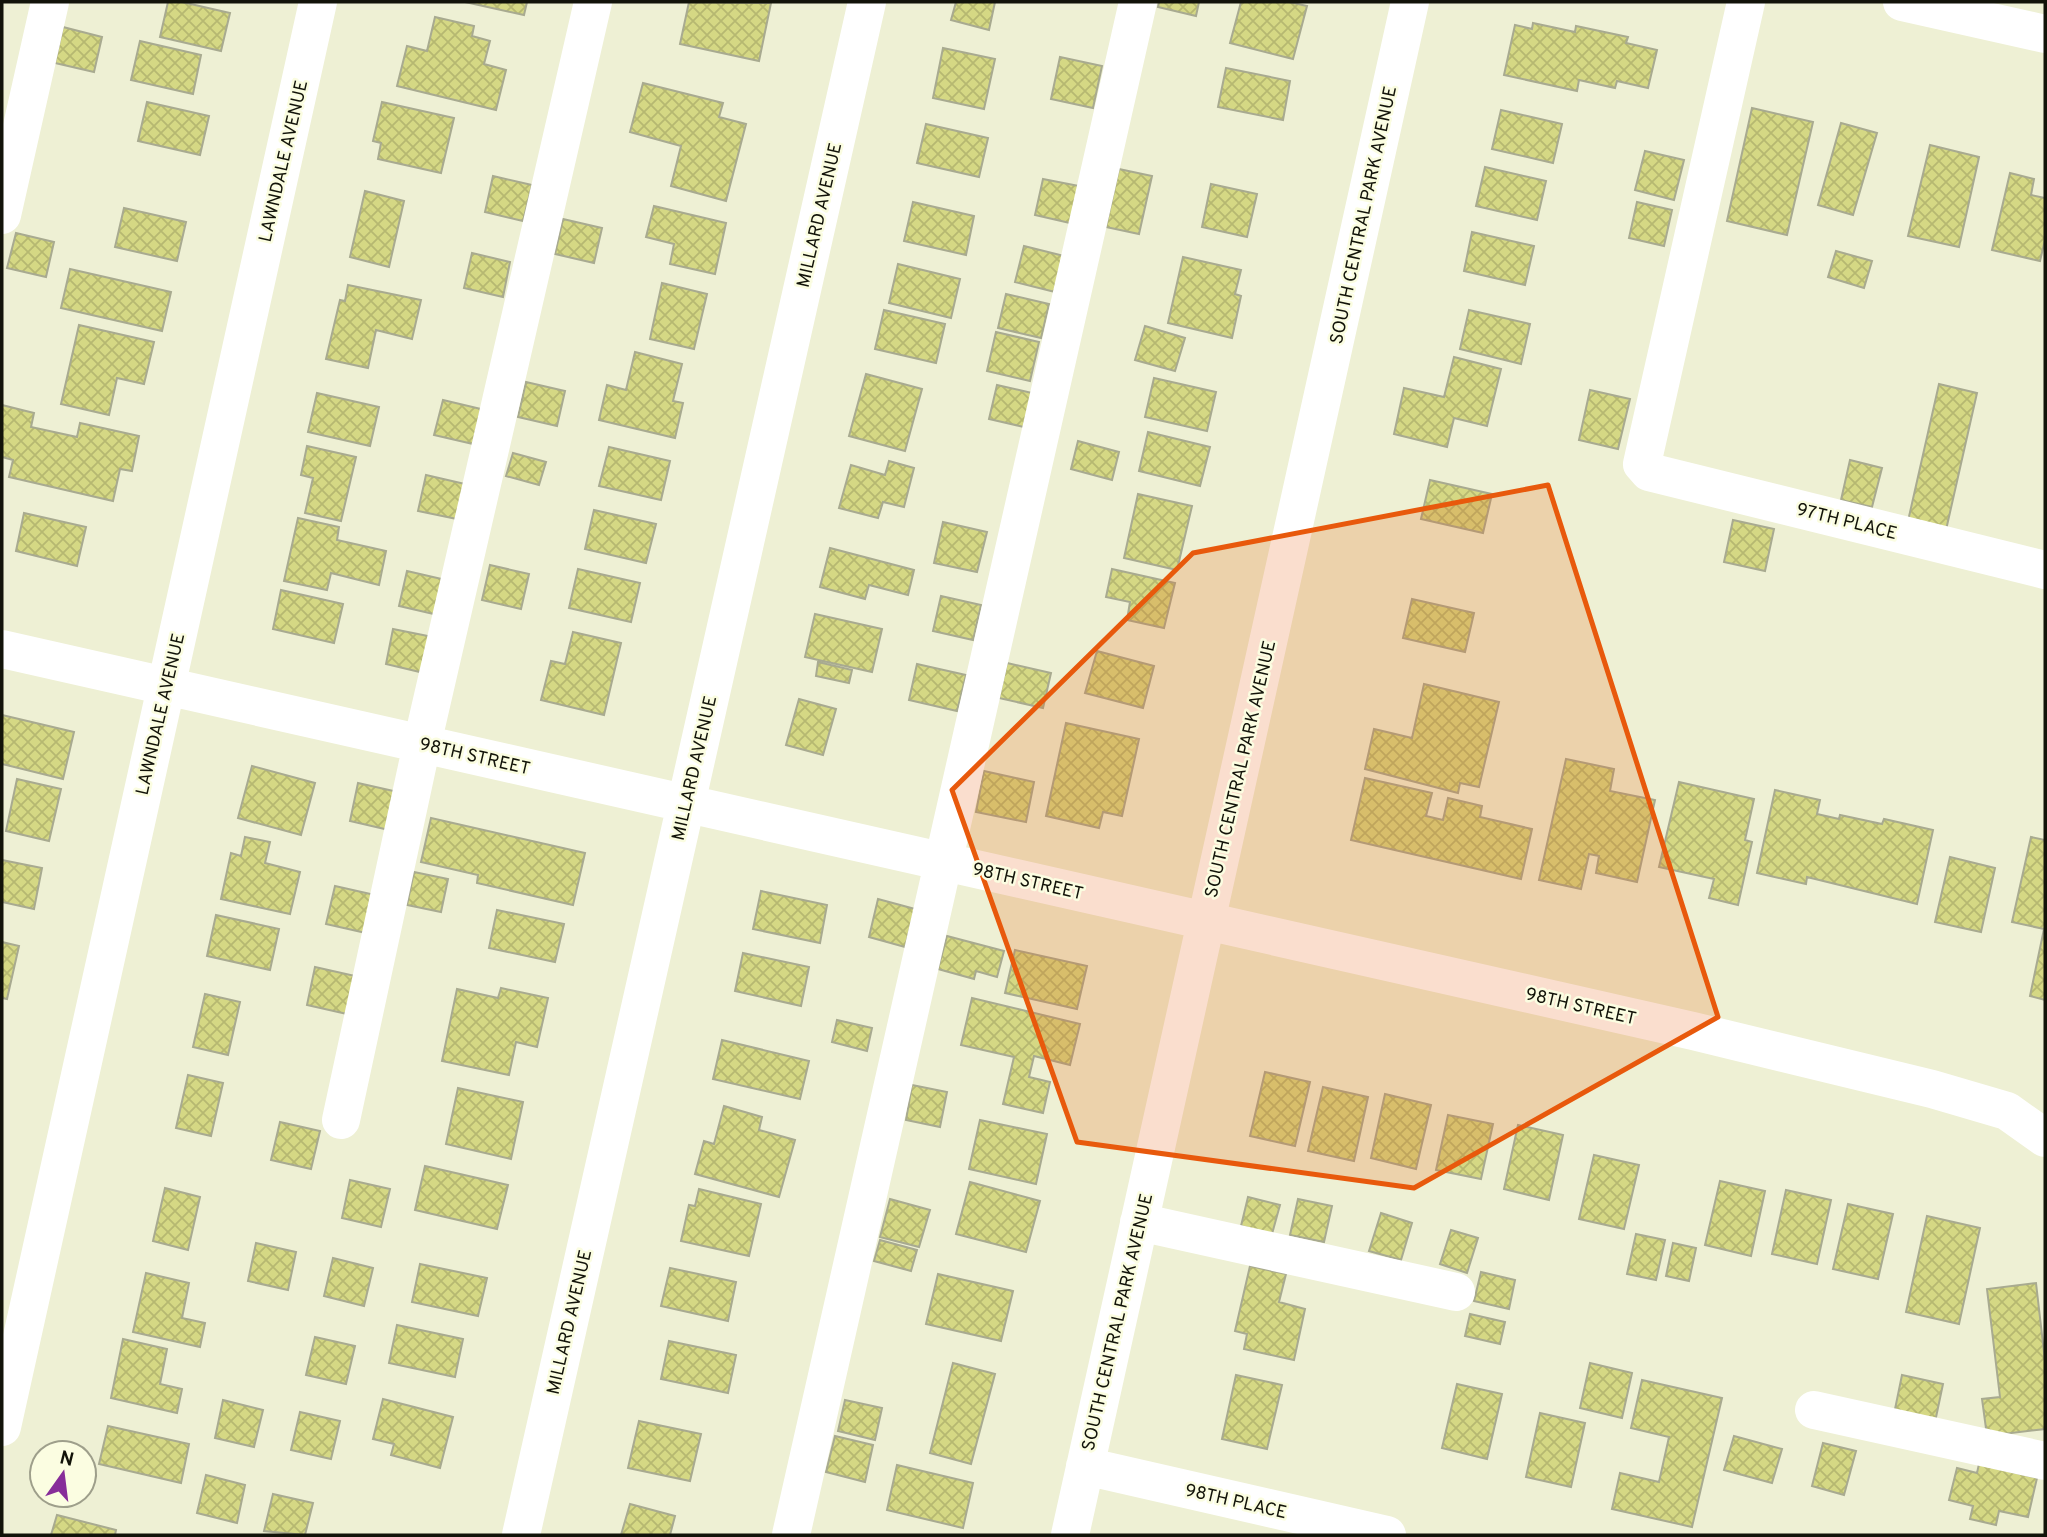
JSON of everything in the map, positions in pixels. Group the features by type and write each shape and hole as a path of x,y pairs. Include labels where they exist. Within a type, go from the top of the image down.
{"street":[{"path":"2,215 50,2"},
{"name":"LAWNDALE AVENUE","path":"2,1427 318,2"},
{"path":"341,1120 422,744 593,2"},
{"name":"MILLARD AVENUE","path":"521,1535 867,2"},
{"path":"791,1535 1138,2"},
{"name":"SOUTH CENTRAL PARK AVENUE","path":"1070,1535 1410,2"},
{"name":"97TH PLACE","path":"1746,2 1642,464 1650,472 2045,570"},
{"path":"1902,2 2045,34"},
{"name":"98TH STREET","path":"2,649 1206,920 1932,1089 2007,1111 2045,1138"},
{"path":"1139,1222 1456,1292"},
{"path":"1814,1410 2045,1461"},
{"name":"98TH PLACE","path":"1085,1466 1387,1535"}],"highlighted area":[{"path":"1548,485 1718,1017 1414,1188 1077,1142 952,790 1193,553"}],"building":[{"path":"168,2 182,2 230,13 221,51 160,37"},
{"path":"465,2 527,2 524,15"},
{"path":"689,2 771,3 759,61 680,44"},
{"path":"956,2 995,2 989,30 951,20"},
{"path":"1159,2 1199,2 1196,16 1158,7"},
{"path":"1241,2 1289,2 1307,6 1293,59 1230,43"},
{"path":"435,17 474,26 472,36 490,41 484,64 506,70 496,110 397,86 407,46 427,51"},
{"path":"1533,23 1575,32 1576,26 1628,37 1626,43 1657,50 1648,88 1617,81 1615,88 1579,80 1577,91 1504,75 1515,25 1532,29"},
{"path":"63,27 102,37 94,72 55,63"},
{"path":"140,41 201,55 193,94 131,80"},
{"path":"943,48 995,59 984,109 933,98"},
{"path":"1060,57 1102,66 1093,108 1051,99"},
{"path":"1226,68 1290,81 1283,120 1218,107"},
{"path":"643,83 723,103 719,117 746,124 726,201 671,186 681,146 630,132"},
{"path":"147,102 209,116 200,155 138,141"},
{"path":"382,102 454,118 441,173 378,159 381,143 373,141"},
{"path":"1752,108 1813,122 1787,235 1727,221"},
{"path":"1501,110 1562,124 1553,163 1492,149"},
{"path":"1841,123 1877,133 1853,215 1818,205"},
{"path":"926,124 988,138 979,177 917,163"},
{"path":"1930,145 1979,157 1959,247 1908,236"},
{"path":"1645,151 1684,160 1674,200 1635,190"},
{"path":"1485,167 1546,181 1537,220 1476,206"},
{"path":"1119,169 1152,176 1139,234 1106,227"},
{"path":"2010,173 2034,179 2031,195 2045,198 2045,240 2040,261 1992,250"},
{"path":"493,176 532,185 523,221 485,212"},
{"path":"1043,179 1079,186 1070,223 1035,215"},
{"path":"1211,184 1257,194 1247,237 1202,227"},
{"path":"365,191 404,201 389,267 350,257"},
{"path":"913,202 974,216 966,255 904,241"},
{"path":"1637,202 1672,210 1664,246 1629,238"},
{"path":"654,206 726,223 715,274 670,264 674,244 646,237"},
{"path":"124,208 186,222 177,261 115,247"},
{"path":"563,219 602,228 594,263 555,254"},
{"path":"1472,232 1534,246 1525,285 1464,271"},
{"path":"16,233 54,242 46,277 7,268"},
{"path":"1024,246 1064,256 1055,292 1015,282"},
{"path":"1836,251 1872,261 1864,288 1828,277"},
{"path":"472,253 510,262 503,297 464,288"},
{"path":"1183,257 1241,270 1235,294 1241,296 1232,338 1168,323"},
{"path":"898,264 960,279 951,318 889,303"},
{"path":"70,269 171,292 162,331 61,308"},
{"path":"662,283 707,294 694,349 650,339"},
{"path":"348,285 421,300 412,339 376,330 368,368 326,359 340,300 345,301"},
{"path":"1006,294 1049,304 1041,338 998,328"},
{"path":"884,310 945,324 936,363 875,349"},
{"path":"1469,310 1530,324 1521,364 1460,349"},
{"path":"79,325 154,342 144,384 117,378 109,415 61,404"},
{"path":"1145,326 1185,338 1175,371 1135,360"},
{"path":"996,332 1039,342 1030,381 987,371"},
{"path":"635,352 682,364 673,401 683,403 675,438 599,420 607,385 626,390"},
{"path":"1454,357 1501,369 1487,426 1454,418 1447,447 1394,434 1404,388 1444,397"},
{"path":"866,374 922,389 905,451 849,436"},
{"path":"1154,378 1216,392 1207,431 1145,417"},
{"path":"526,382 565,391 557,426 518,417"},
{"path":"1939,384 1977,393 1946,530 1908,521"},
{"path":"997,385 1032,393 1024,427 989,419"},
{"path":"1590,390 1630,399 1618,449 1579,440"},
{"path":"317,393 379,407 370,446 308,432"},
{"path":"443,400 481,409 473,444 434,435"},
{"path":"2,405 34,413 31,427 77,437 80,423 139,436 132,471 120,469 113,501 9,477 13,460 2,457"},
{"path":"1148,432 1210,447 1200,486 1139,471"},
{"path":"1078,441 1119,452 1112,480 1071,469"},
{"path":"307,446 356,457 341,521 305,513 313,478 301,475"},
{"path":"609,447 670,461 661,500 599,486"},
{"path":"513,453 546,462 539,485 506,476"},
{"path":"1850,460 1882,468 1872,507 1841,500"},
{"path":"889,461 914,468 904,507 883,502 878,518 839,508 851,465 885,475"},
{"path":"426,475 465,484 457,519 418,511"},
{"path":"1430,480 1492,494 1483,533 1421,519"},
{"path":"1138,494 1192,506 1177,570 1124,558"},
{"path":"594,510 656,524 646,563 585,549"},
{"path":"24,513 86,527 77,566 16,551"},
{"path":"298,518 339,527 337,540 386,551 379,585 331,573 327,590 284,581"},
{"path":"1733,520 1774,529 1765,571 1724,562"},
{"path":"943,522 987,532 977,572 934,563"},
{"path":"830,548 914,570 908,595 869,585 865,599 820,587"},
{"path":"490,565 529,574 521,609 482,600"},
{"path":"578,569 640,583 631,622 569,608"},
{"path":"1112,569 1175,583 1164,628 1127,620 1130,602 1106,597"},
{"path":"407,571 446,580 438,615 399,606"},
{"path":"281,590 343,604 334,643 273,629"},
{"path":"941,596 981,605 973,640 933,631"},
{"path":"1412,599 1474,613 1465,652 1403,638"},
{"path":"815,614 882,629 872,672 805,657"},
{"path":"393,629 433,637 424,673 386,664"},
{"path":"573,632 621,643 604,715 541,700 551,661 565,664"},
{"path":"1097,651 1154,666 1143,708 1085,693"},
{"path":"818,662 852,670 849,683 816,676"},
{"path":"1007,663 1051,673 1043,708 999,698"},
{"path":"917,664 966,675 957,711 909,700"},
{"path":"1424,684 1499,702 1479,787 1460,783 1458,793 1365,769 1374,729 1412,738"},
{"path":"799,699 836,709 823,755 786,745"},
{"path":"2,715 74,732 63,779 2,764"},
{"path":"1066,723 1139,739 1122,816 1103,812 1099,828 1046,816"},
{"path":"1566,759 1614,769 1610,791 1655,800 1637,882 1596,873 1599,856 1589,854 1581,889 1539,880"},
{"path":"252,766 315,783 301,835 238,818"},
{"path":"984,771 1034,782 1026,822 976,812"},
{"path":"1365,778 1432,793 1426,816 1443,820 1448,798 1482,806 1480,817 1532,829 1521,879 1351,840"},
{"path":"17,779 61,789 49,841 6,831"},
{"path":"1679,782 1754,799 1745,840 1752,842 1738,905 1709,898 1714,879 1659,867"},
{"path":"358,783 398,792 389,830 350,821"},
{"path":"1775,790 1820,800 1817,814 1839,819 1840,815 1882,824 1884,819 1933,830 1917,904 1807,877 1806,884 1757,873"},
{"path":"431,818 585,853 573,905 477,883 478,875 421,862"},
{"path":"245,837 270,842 265,863 300,872 290,914 221,899 231,853 241,856"},
{"path":"2031,837 2045,840 2045,1000 2030,996 2044,929 2012,922"},
{"path":"1950,857 1995,868 1981,932 1935,922"},
{"path":"2,860 42,868 34,909 2,902"},
{"path":"414,872 448,879 441,912 407,905"},
{"path":"335,886 375,895 366,933 326,924"},
{"path":"761,891 827,905 820,943 753,929"},
{"path":"878,899 915,909 905,947 869,937"},
{"path":"497,910 564,924 555,962 489,948"},
{"path":"216,915 279,929 270,970 207,956"},
{"path":"947,936 1004,951 997,977 976,971 974,979 938,969"},
{"path":"2,942 19,946 7,999 2,998"},
{"path":"1015,950 1087,966 1077,1009 1005,993"},
{"path":"743,953 809,967 801,1006 735,991"},
{"path":"315,967 355,976 347,1014 307,1005"},
{"path":"501,988 548,998 537,1047 516,1042 509,1075 442,1061 457,989 498,998"},
{"path":"205,994 240,1002 228,1055 193,1047"},
{"path":"972,998 1080,1024 1070,1065 1034,1056 1029,1077 1050,1082 1043,1113 1003,1104 1014,1057 961,1045"},
{"path":"837,1020 872,1028 867,1051 832,1042"},
{"path":"722,1040 809,1061 800,1099 713,1079"},
{"path":"1265,1072 1310,1082 1295,1146 1250,1136"},
{"path":"188,1075 223,1083 211,1136 176,1128"},
{"path":"912,1085 947,1092 940,1127 906,1120"},
{"path":"1323,1087 1368,1097 1354,1161 1308,1151"},
{"path":"458,1088 523,1102 511,1159 446,1144"},
{"path":"1385,1094 1431,1105 1416,1169 1371,1158"},
{"path":"724,1106 762,1117 759,1130 795,1140 779,1197 695,1174 704,1141 714,1144"},
{"path":"1448,1115 1493,1124 1481,1179 1436,1170"},
{"path":"980,1120 1047,1134 1036,1184 969,1169"},
{"path":"280,1122 320,1131 311,1169 271,1160"},
{"path":"1518,1125 1563,1135 1549,1200 1504,1189"},
{"path":"1594,1155 1639,1165 1624,1229 1579,1219"},
{"path":"425,1166 508,1185 497,1229 415,1210"},
{"path":"350,1180 390,1189 381,1227 342,1218"},
{"path":"1720,1181 1765,1191 1751,1256 1705,1245"},
{"path":"970,1182 1040,1201 1026,1252 956,1234"},
{"path":"165,1188 200,1197 188,1250 153,1241"},
{"path":"699,1189 761,1204 749,1256 681,1241 689,1205 695,1206"},
{"path":"1786,1190 1831,1200 1817,1264 1772,1254"},
{"path":"1248,1197 1280,1205 1272,1234 1241,1226"},
{"path":"890,1199 930,1210 919,1247 880,1237"},
{"path":"1298,1199 1332,1206 1324,1242 1290,1235"},
{"path":"1848,1204 1893,1214 1878,1279 1833,1269"},
{"path":"1381,1213 1412,1223 1401,1260 1369,1251"},
{"path":"1927,1216 1980,1228 1959,1324 1906,1312"},
{"path":"1451,1230 1478,1238 1467,1273 1440,1264"},
{"path":"1636,1234 1665,1240 1656,1280 1627,1274"},
{"path":"880,1240 917,1250 911,1271 874,1261"},
{"path":"256,1243 296,1252 288,1290 248,1281"},
{"path":"1673,1243 1696,1248 1689,1281 1666,1276"},
{"path":"333,1258 373,1268 364,1306 324,1296"},
{"path":"420,1264 487,1278 478,1316 412,1302"},
{"path":"1250,1266 1286,1274 1279,1302 1305,1309 1294,1360 1244,1349 1247,1334 1235,1331"},
{"path":"670,1268 736,1282 728,1321 661,1306"},
{"path":"1481,1272 1515,1280 1509,1309 1474,1301"},
{"path":"146,1273 189,1283 182,1318 205,1323 200,1347 133,1332"},
{"path":"938,1274 1013,1291 1001,1341 926,1324"},
{"path":"2036,1283 2045,1361 2045,1429 1987,1436 1982,1399 2000,1397 1987,1289"},
{"path":"1470,1314 1505,1322 1500,1344 1465,1336"},
{"path":"397,1325 463,1339 455,1377 389,1363"},
{"path":"315,1337 355,1346 346,1384 306,1375"},
{"path":"123,1339 167,1349 160,1384 182,1389 177,1413 111,1398"},
{"path":"669,1341 736,1355 728,1393 661,1379"},
{"path":"953,1363 995,1374 971,1464 930,1453"},
{"path":"1590,1363 1632,1373 1622,1418 1580,1408"},
{"path":"1236,1375 1282,1385 1267,1449 1222,1439"},
{"path":"1902,1375 1943,1384 1935,1422 1894,1414"},
{"path":"1642,1380 1722,1398 1692,1527 1612,1509 1620,1473 1659,1482 1669,1437 1631,1428"},
{"path":"1457,1384 1502,1394 1487,1459 1442,1448"},
{"path":"383,1399 453,1417 440,1468 391,1455 394,1444 373,1439"},
{"path":"223,1400 263,1410 254,1447 215,1438"},
{"path":"845,1400 882,1408 875,1440 838,1431"},
{"path":"300,1412 340,1421 331,1459 291,1450"},
{"path":"1540,1413 1585,1423 1571,1487 1526,1477"},
{"path":"639,1421 701,1434 690,1481 628,1468"},
{"path":"108,1426 189,1444 181,1483 99,1464"},
{"path":"835,1436 873,1445 865,1482 826,1472"},
{"path":"1734,1436 1782,1449 1772,1483 1724,1470"},
{"path":"1823,1443 1856,1451 1844,1495 1812,1486"},
{"path":"1979,1464 2037,1478 2028,1517 1999,1511 1996,1525 1970,1519 1973,1506 1949,1500 1957,1468 1977,1473"},
{"path":"897,1465 973,1483 963,1528 887,1510"},
{"path":"206,1475 245,1485 237,1523 197,1513"},
{"path":"273,1494 313,1503 305,1535 264,1531"},
{"path":"630,1504 675,1516 670,1535 621,1535"},
{"path":"57,1515 116,1530 115,1535 51,1535"}]}
